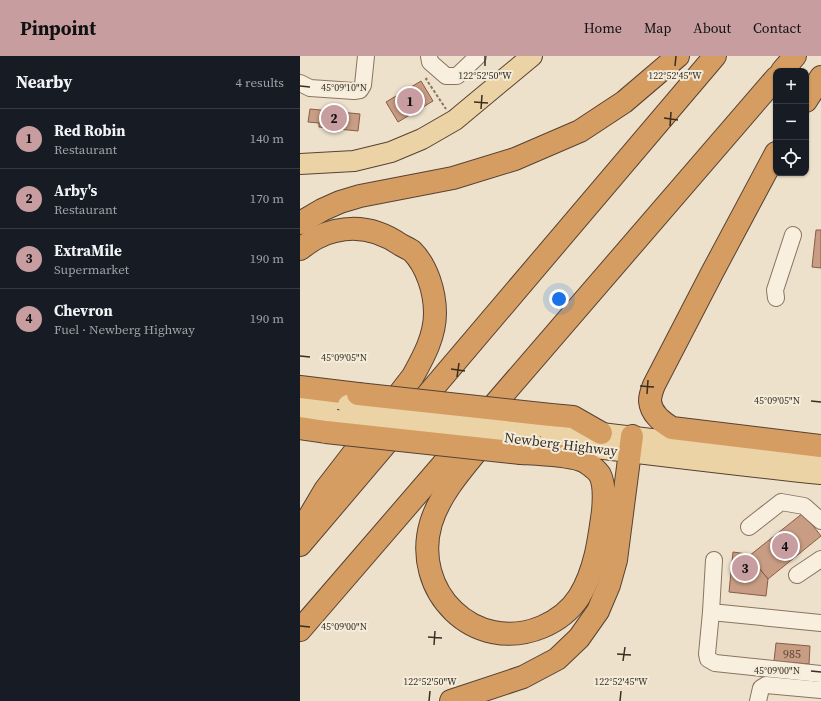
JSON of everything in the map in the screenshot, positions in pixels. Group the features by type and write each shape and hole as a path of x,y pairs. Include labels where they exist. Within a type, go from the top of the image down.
{"highway":[{"path":"300,223 322,210 340,202 460,176 515,159 580,131 624,102 678,56"},
{"path":"300,545 715,56"},
{"path":"785,68 795,56"},
{"path":"809,96 821,77"},
{"path":"300,630 773,81"},
{"path":"773,159 712,271 657,378 650,400 653,411 660,420 672,428 821,446"},
{"path":"300,249 315,238 334,231 349,228 365,229 390,237 411,251 428,276 433,292 435,313 434,327 424,357 412,376 325,490 300,533"},
{"path":"300,428 307,430 342,413 536,433 582,460 600,475 605,495 599,541 594,565 578,598 558,619 548,624 534,630 520,633 505,633 492,632 464,619 452,610 435,587 430,572 427,555 428,539 432,522 438,507 449,488 556,350 589,296"},
{"path":"300,387 342,413 536,433 573,417 601,433"},
{"path":"451,701 523,677 557,659 579,638 598,611 609,585 616,560 632,444"}],"main road":[{"path":"300,164 354,160 391,152 422,139 455,120 532,56"},
{"path":"300,400 342,413"},
{"path":"300,416 342,413"},
{"name":"Newberg Highway","path":"536,433 632,444 821,459"},
{"name":"Newberg Highway","path":"601,433 654,454 687,460 821,474"}],"lane":[{"path":"300,83 310,88 354,91 360,90 363,85 366,56"},
{"path":"433,62 446,76 457,76 478,56"},
{"path":"776,298 775,290 793,235"},
{"path":"749,527 781,502 804,506 821,521"},
{"path":"797,575 821,559"},
{"path":"714,560 707,654 708,659 715,663 821,674"},
{"path":"711,612 821,623"},
{"path":"758,701 761,688 766,685 811,693"}],"path":[{"path":"433,62 426,79 443,106 455,120"}],"building":[{"path":"421,81 433,101 398,122 386,102"},
{"path":"310,109 360,114 358,131 319,127 319,123 308,122"},
{"path":"816,230 821,230 821,268 812,267"},
{"path":"803,513 821,536 768,579 749,556"},
{"path":"733,552 747,554 747,556 749,556 768,579 766,596 729,592"},
{"path":"776,643 810,646 809,664 774,661"}],"place":[{"name":"Red Robin","path":"410,101"},
{"name":"Arby's","path":"334,118"},
{"name":"Chevron","path":"785,546"},
{"name":"ExtraMile","path":"745,568"}]}
